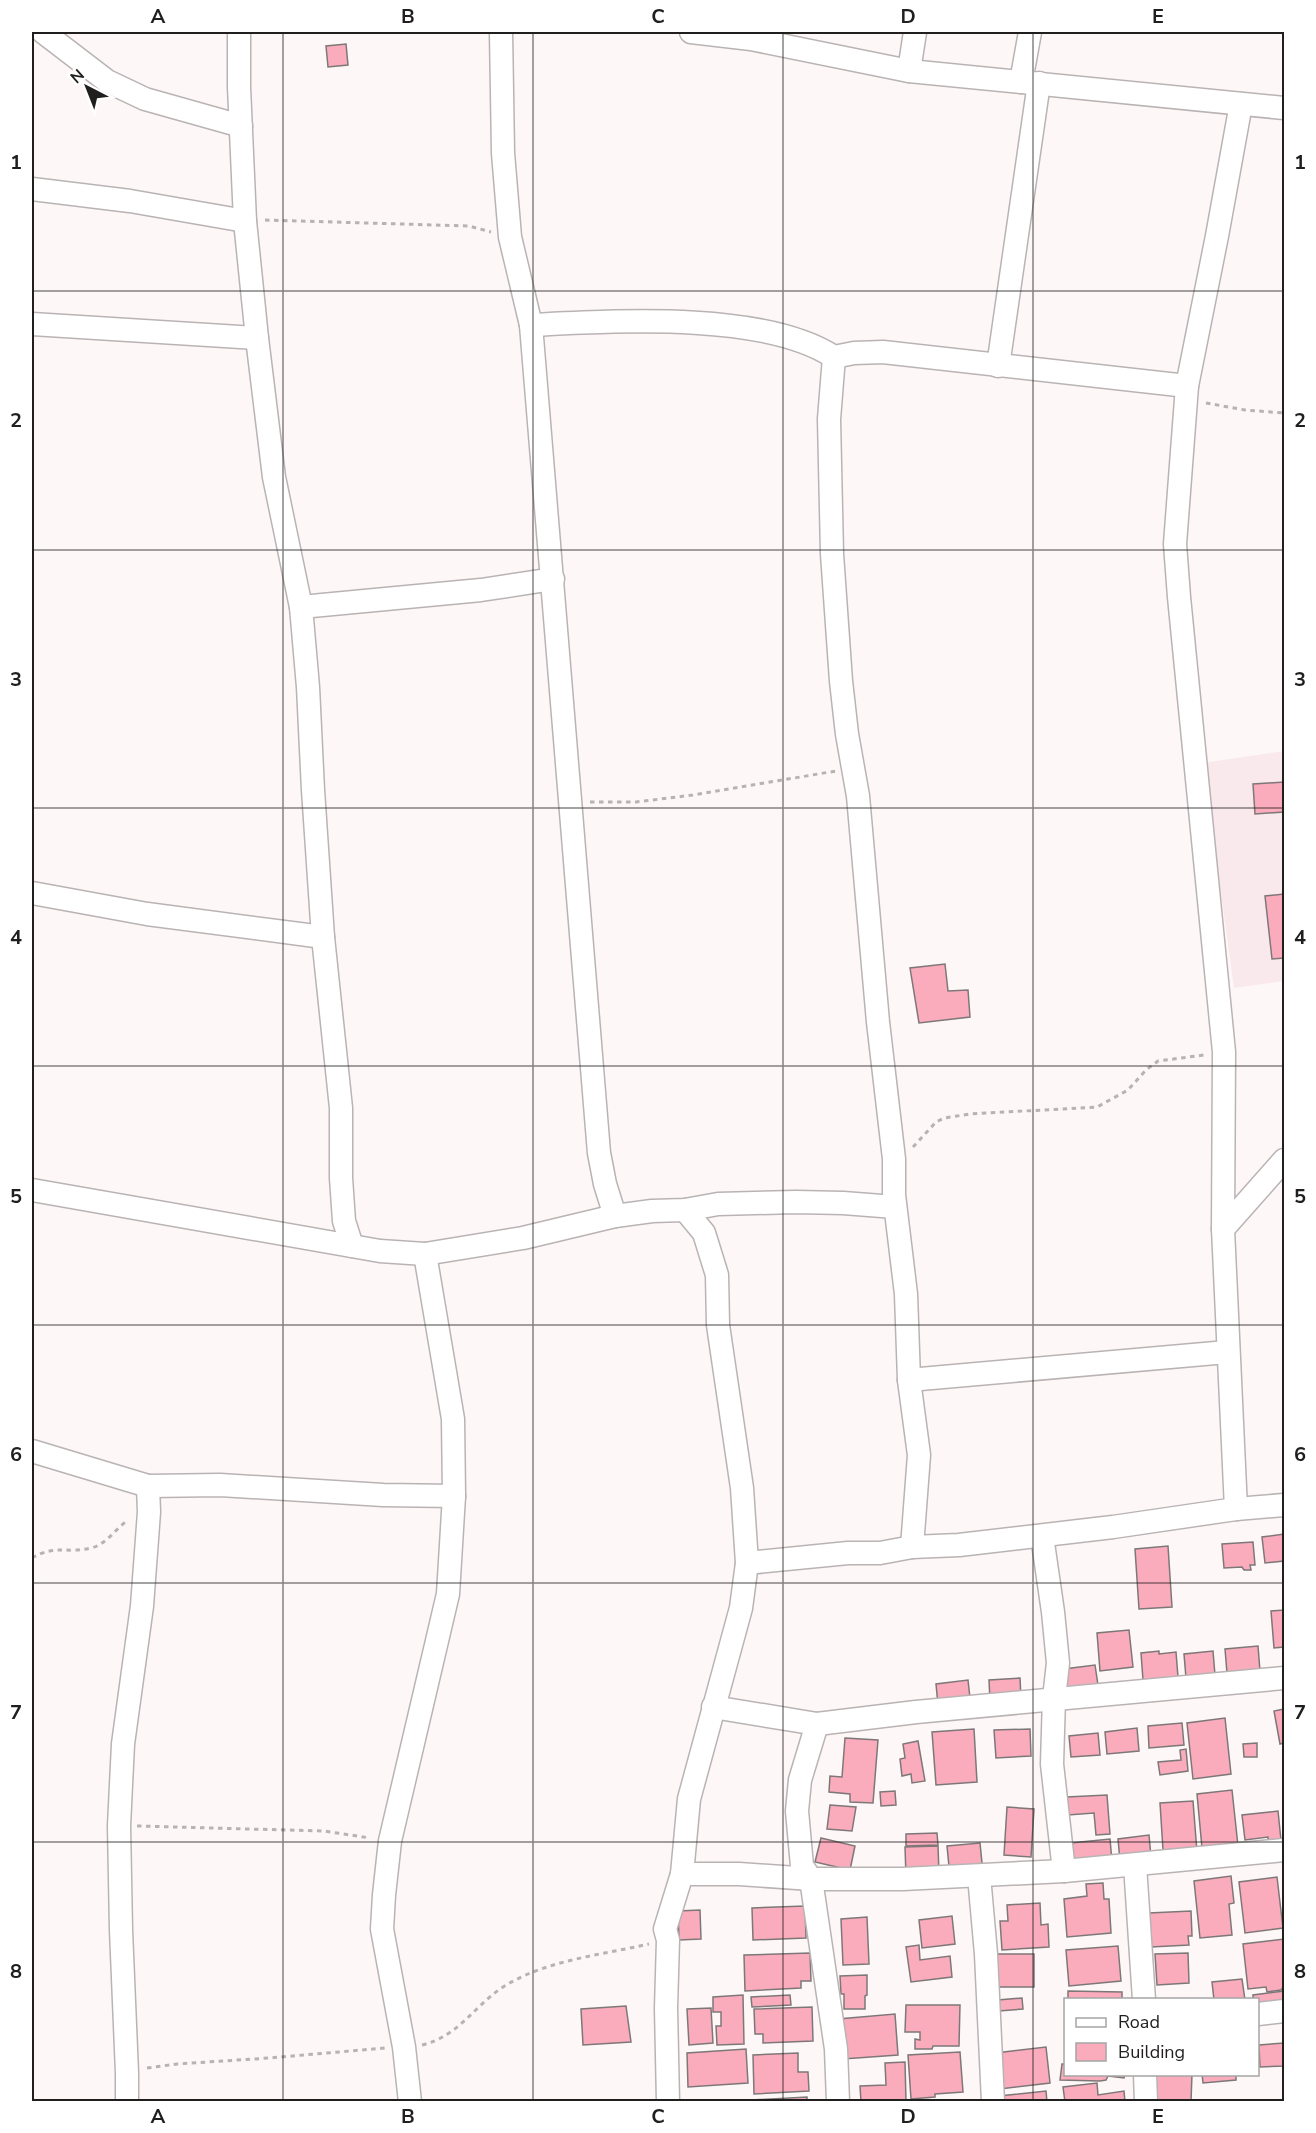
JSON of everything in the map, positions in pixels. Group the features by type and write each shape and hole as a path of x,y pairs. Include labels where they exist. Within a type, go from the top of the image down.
{"street":[{"path":"43,32 107,81 145,99 241,126"},
{"path":"239,32 245,220 256,338 274,477 301,607 323,937 341,1108 341,1178 344,1221 352,1246"},
{"path":"501,32 503,153 510,237 531,325 599,1153 605,1184 615,1216"},
{"path":"692,32 751,39 909,71 1284,108"},
{"path":"909,71 915,32"},
{"path":"998,366 1030,83 1030,32"},
{"path":"1236,1509 1223,1229 1224,1052 1176,555 1186,393 1240,104"},
{"path":"32,189 130,201 245,220"},
{"path":"531,325 595,322 717,324 747,328 804,341 823,349 834,357 854,353 883,352 1062,371 1186,393"},
{"path":"32,324 256,338"},
{"path":"834,357 829,419 832,554 841,681 858,796 878,1022 894,1159 895,1208 906,1294 909,1380 920,1455 912,1547"},
{"path":"301,607 481,590 553,579"},
{"path":"32,893 147,914 323,937"},
{"path":"1223,1229 1284,1160"},
{"path":"32,1190 380,1251 425,1254 523,1238 615,1216 652,1211 685,1210 718,1204 843,1203 895,1208"},
{"path":"668,2102 666,2008 668,1940 665,1929 682,1874 689,1799 741,1608 747,1563 742,1488 718,1325 717,1275 704,1233 685,1210"},
{"path":"410,2102 404,2047 382,1929 390,1841 448,1594 454,1496 453,1419 425,1254"},
{"path":"909,1380 1227,1352"},
{"path":"32,1451 148,1486 220,1485 383,1495 454,1496"},
{"path":"127,2102 120,1826 123,1744 142,1606 149,1512 148,1486"},
{"path":"747,1563 848,1553 880,1553 912,1547 959,1545 1236,1509 1284,1505"},
{"path":"1042,1536 1058,1663 1054,1698 1052,1764 1065,1871"},
{"path":"714,1707 817,1724 1054,1698 1284,1678"},
{"path":"817,1724 800,1780 797,1811 802,1866 810,1879 836,2049 838,2102"},
{"path":"682,1874 739,1874 810,1879 980,1876 1065,1871 1284,1850"},
{"path":"1135,1865 1144,1998"},
{"path":"980,1876 993,2102"},
{"path":"1259,2013 1284,2012"},
{"path":"1145,2076 1146,2102"}],"path":[{"path":"245,220 470,226 510,237"},
{"path":"1186,393 1245,410 1284,413"},
{"path":"570,803 636,802 693,795 853,768"},
{"path":"894,1159 908,1151 936,1122 944,1118 970,1114 1096,1107 1128,1090 1146,1070 1158,1061 1224,1052"},
{"path":"32,1558 46,1550 93,1548 102,1544 126,1521 149,1512"},
{"path":"120,1826 324,1831 390,1841"},
{"path":"127,2073 177,2064 433,2043 451,2032 503,1988 533,1972 566,1962 668,1940"}],"shaded area":[{"path":"1284,751 1284,981 1234,988 1203,763"}],"building":[{"path":"346,44 348,65 328,67 326,46"},
{"path":"1284,782 1284,812 1255,814 1253,784"},
{"path":"1284,894 1284,958 1272,959 1265,896"},
{"path":"945,964 948,991 968,990 970,1017 919,1023 910,968"},
{"path":"1284,1534 1284,1561 1265,1563 1262,1537"},
{"path":"1253,1542 1255,1565 1250,1565 1251,1570 1244,1570 1242,1567 1224,1568 1222,1544"},
{"path":"1168,1546 1172,1607 1139,1609 1135,1549"},
{"path":"1284,1610 1284,1647 1274,1648 1271,1611"},
{"path":"1129,1630 1133,1667 1100,1671 1097,1633"},
{"path":"1258,1646 1260,1671 1227,1673 1225,1649"},
{"path":"1159,1651 1159,1654 1176,1652 1178,1677 1143,1680 1141,1653"},
{"path":"1213,1651 1215,1675 1186,1678 1184,1654"},
{"path":"1095,1665 1098,1685 1066,1689 1064,1669"},
{"path":"1020,1678 1021,1698 990,1700 989,1680"},
{"path":"968,1680 971,1707 938,1705 936,1684"},
{"path":"1284,1709 1284,1743 1280,1744 1274,1711"},
{"path":"1225,1718 1231,1774 1193,1779 1187,1723"},
{"path":"1182,1723 1184,1745 1149,1748 1148,1726"},
{"path":"1137,1728 1139,1751 1107,1754 1105,1732"},
{"path":"974,1729 977,1782 936,1785 932,1732"},
{"path":"1030,1729 1031,1756 996,1758 994,1730"},
{"path":"1098,1733 1100,1755 1071,1757 1069,1736"},
{"path":"845,1738 878,1740 873,1803 850,1802 850,1794 829,1792 830,1776 842,1777"},
{"path":"918,1741 925,1781 912,1783 911,1774 902,1776 900,1759 905,1758 903,1744"},
{"path":"1257,1743 1257,1757 1244,1757 1243,1744"},
{"path":"1186,1749 1188,1771 1160,1775 1158,1762 1181,1760 1180,1750"},
{"path":"1232,1790 1238,1846 1202,1848 1197,1794"},
{"path":"895,1791 896,1805 881,1806 880,1792"},
{"path":"1107,1795 1110,1834 1096,1835 1094,1813 1068,1815 1067,1797"},
{"path":"1193,1801 1197,1852 1179,1853 1179,1849 1163,1850 1160,1803"},
{"path":"830,1805 856,1807 852,1831 827,1829"},
{"path":"1007,1807 1034,1809 1031,1857 1004,1855"},
{"path":"1278,1811 1281,1840 1268,1842 1268,1837 1245,1840 1242,1815"},
{"path":"937,1833 938,1845 906,1846 906,1834"},
{"path":"1149,1835 1151,1857 1120,1861 1118,1839"},
{"path":"821,1838 855,1846 850,1870 815,1862"},
{"path":"1110,1839 1112,1861 1073,1864 1071,1843"},
{"path":"980,1843 983,1873 950,1877 947,1846"},
{"path":"938,1846 939,1873 906,1877 905,1847"},
{"path":"1231,1876 1234,1903 1229,1904 1232,1935 1200,1938 1194,1881"},
{"path":"1277,1877 1283,1928 1245,1933 1239,1882"},
{"path":"1103,1883 1104,1899 1109,1899 1111,1933 1067,1937 1064,1899 1087,1896 1086,1884"},
{"path":"1040,1903 1041,1925 1048,1924 1049,1947 1002,1950 1000,1921 1008,1921 1007,1905"},
{"path":"805,1906 806,1938 753,1940 752,1908"},
{"path":"700,1910 701,1939 679,1940 678,1911"},
{"path":"1191,1911 1192,1936 1188,1936 1189,1945 1151,1947 1149,1913"},
{"path":"952,1916 955,1944 922,1948 919,1920"},
{"path":"867,1917 869,1964 843,1965 841,1919"},
{"path":"1284,1939 1284,1986 1281,1990 1267,1992 1266,1987 1248,1989 1243,1944"},
{"path":"919,1945 920,1960 950,1956 952,1977 911,1982 906,1947"},
{"path":"1118,1946 1121,1981 1069,1986 1066,1950"},
{"path":"810,1953 811,1981 801,1981 801,1988 745,1991 744,1955"},
{"path":"1188,1953 1189,1983 1157,1985 1155,1954"},
{"path":"986,1954 1034,1954 1034,1987 992,1987"},
{"path":"867,1975 865,2009 844,2009 844,1994 841,1994 840,1976"},
{"path":"1242,1979 1245,1998 1214,1998 1212,1982"},
{"path":"1068,1991 1122,1992 1122,1998 1068,1998"},
{"path":"1284,1991 1284,2002 1259,2005 1259,1998 1253,1998 1253,1995"},
{"path":"743,1995 744,2044 717,2045 716,2026 721,2026 721,2012 713,2012 713,1997"},
{"path":"790,1995 791,2005 752,2007 751,1997"},
{"path":"1022,1998 1023,2009 999,2011 998,2000"},
{"path":"906,2005 960,2005 959,2046 915,2049 915,2039 920,2040 920,2032 905,2032"},
{"path":"626,2006 631,2042 583,2045 581,2009"},
{"path":"812,2007 813,2041 763,2043 763,2034 755,2034 754,2009"},
{"path":"711,2008 713,2043 689,2045 687,2009"},
{"path":"895,2014 898,2055 843,2059 838,2019"},
{"path":"1284,2043 1284,2066 1260,2067 1259,2045"},
{"path":"1046,2047 1050,2083 1000,2089 996,2053"},
{"path":"746,2049 748,2083 688,2087 687,2053"},
{"path":"960,2052 963,2092 911,2099 908,2055"},
{"path":"798,2053 798,2072 808,2072 809,2091 754,2094 753,2055"},
{"path":"905,2062 906,2102 861,2102 860,2086 886,2085 885,2063"},
{"path":"1062,2064 1064,2064 1064,2076 1108,2076 1106,2080 1100,2081 1060,2080"},
{"path":"1156,2076 1192,2076 1191,2102 1155,2102"},
{"path":"1202,2076 1236,2076 1236,2080 1203,2083"},
{"path":"1097,2083 1098,2095 1124,2091 1125,2102 1065,2102 1063,2087"},
{"path":"1046,2091 1047,2102 999,2102 999,2096"},
{"path":"807,2097 807,2102 752,2102 752,2100"}]}
